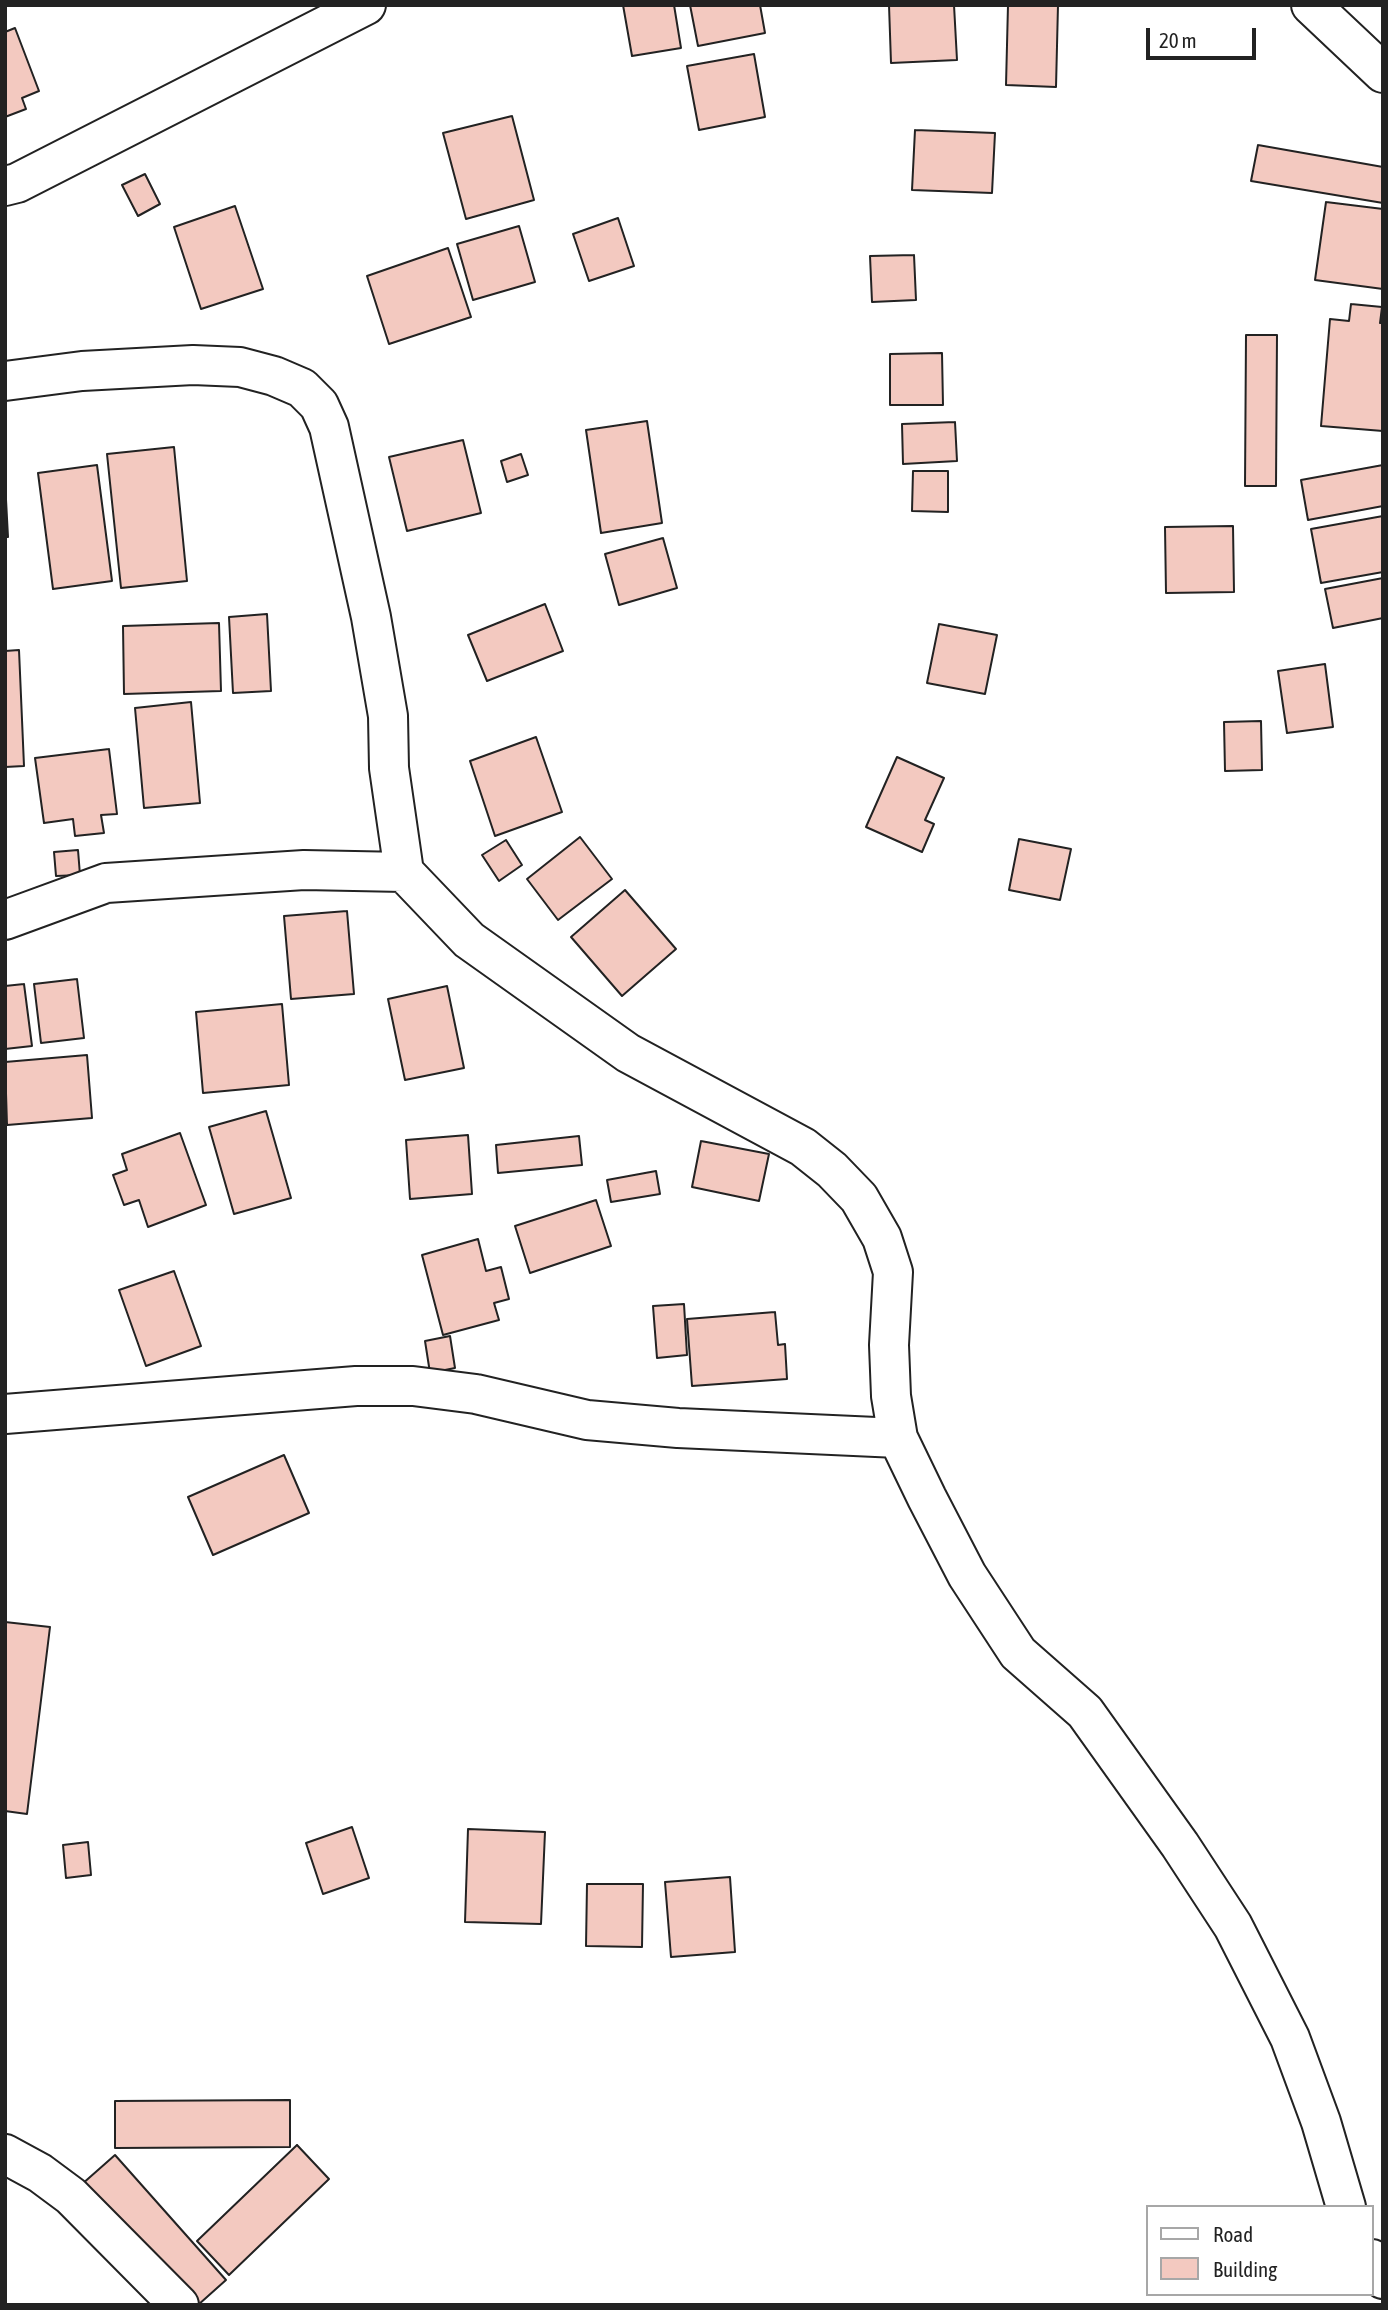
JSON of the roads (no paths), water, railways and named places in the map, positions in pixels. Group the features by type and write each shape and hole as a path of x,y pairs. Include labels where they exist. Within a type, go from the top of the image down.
{"street":[{"path":"5,186 17,183 366,5"},
{"path":"1311,5 1383,73"},
{"path":"5,381 82,371 193,365 240,367 274,376 302,388 319,405 329,427 373,629 388,716 389,768 404,872 469,940 628,1053 803,1147 832,1170 859,1198 882,1238 893,1272 889,1345 891,1396 898,1437 967,1575 1018,1653 1086,1713 1180,1845 1233,1926 1290,2038 1321,2122 1345,2205"},
{"path":"5,920 106,884 304,870 404,872"},
{"path":"5,1414 356,1386 413,1386 476,1394 587,1420 678,1428 898,1437"},
{"path":"5,2154 40,2173 71,2196 179,2305"},
{"path":"1374,2263 1383,2279"}]}
